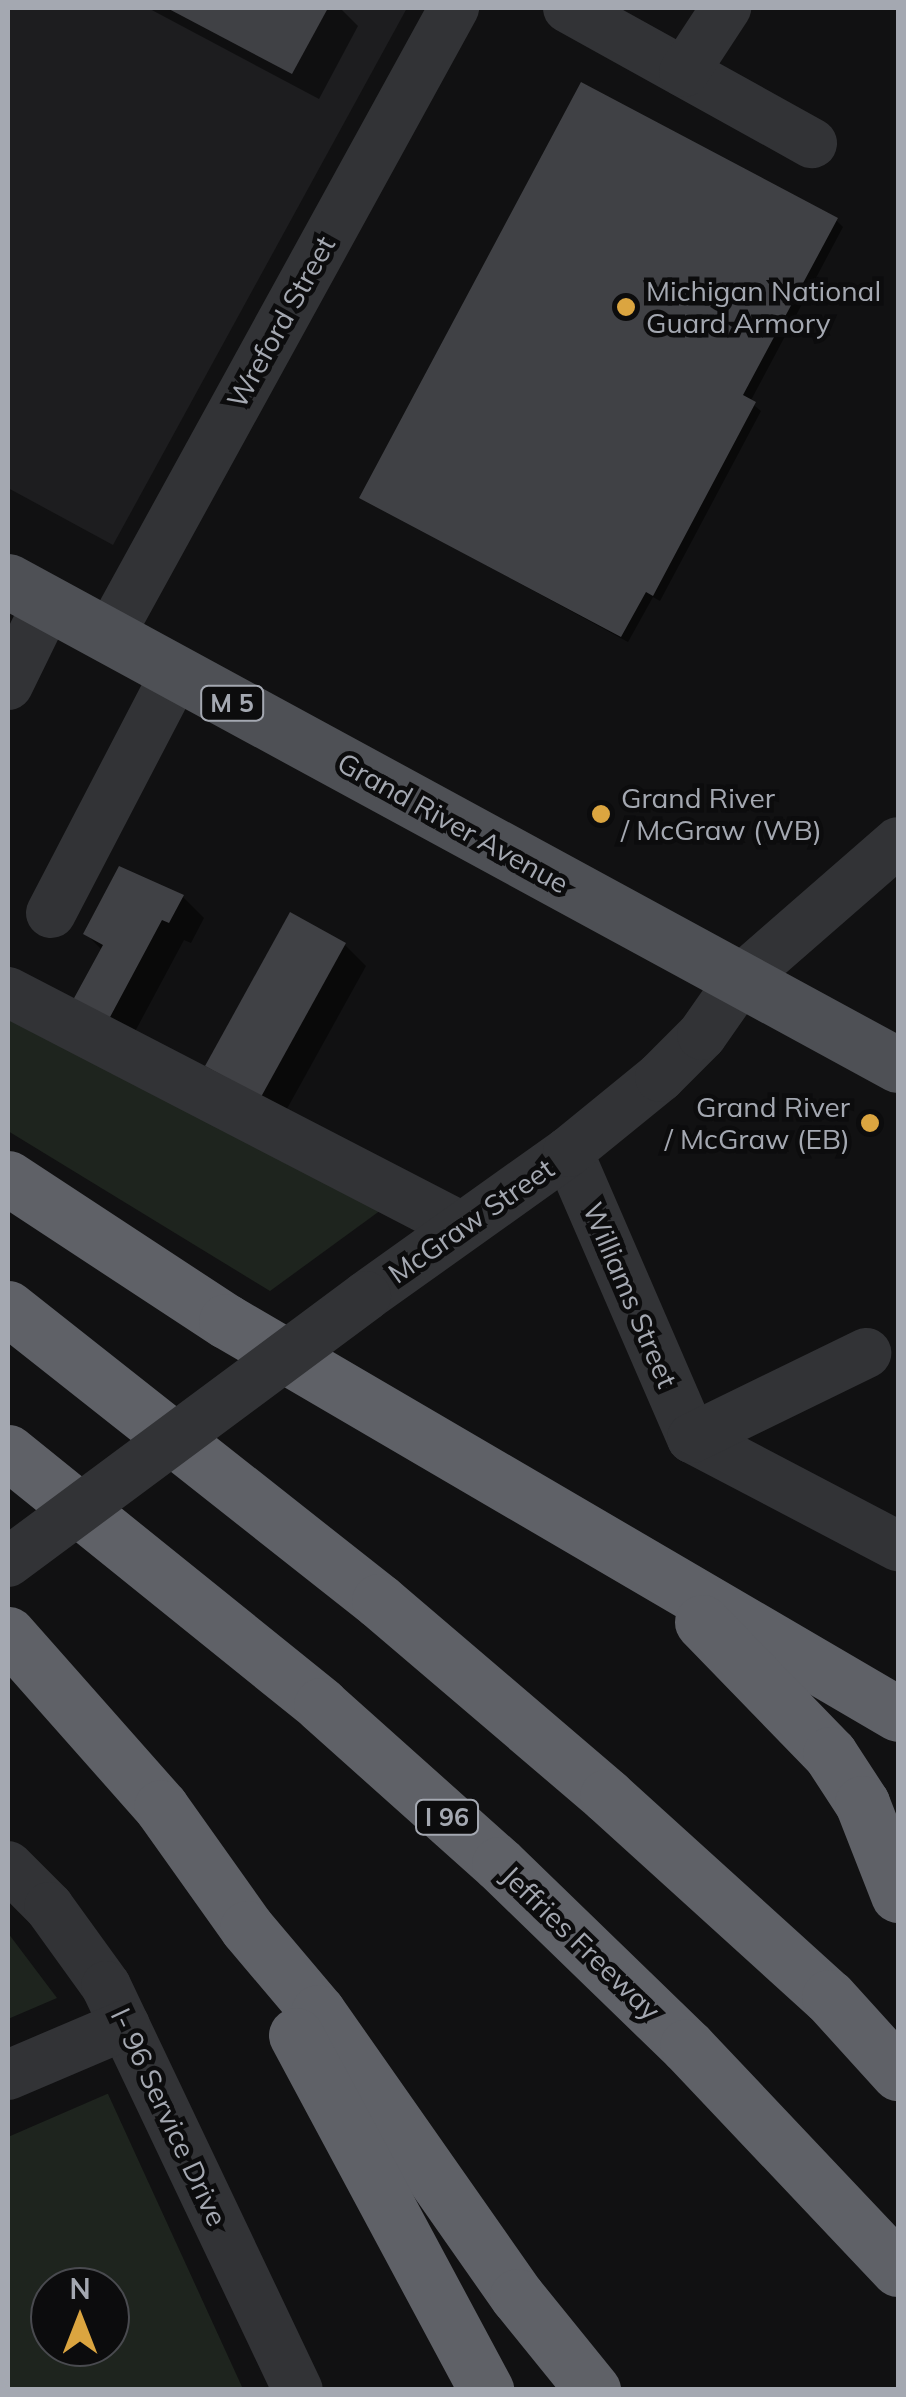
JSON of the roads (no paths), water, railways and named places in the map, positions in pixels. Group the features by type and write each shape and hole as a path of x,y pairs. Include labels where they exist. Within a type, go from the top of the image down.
{"highway":[{"path":"8,1178 203,1308 627,1551 898,1714"},
{"path":"8,1308 379,1602 828,1996 898,2073"},
{"name":"Jeffries Freeway","path":"8,1452 321,1705 498,1864 854,2218 898,2268"},
{"path":"627,1551 792,1708 830,1754 862,1803 898,1895"},
{"path":"8,1634 150,1793 247,1928 318,2012 517,2296 592,2390"},
{"path":"247,1928 292,2028 486,2390"}],"main road":[{"name":"Grand River Avenue","path":"28,592 898,1065"}],"street":[{"name":"Wreford Street","path":"109,636 454,8"},
{"path":"568,8 812,143"},
{"path":"684,72 726,8"},
{"path":"8,685 28,592"},
{"path":"51,913 176,673"},
{"name":"McGraw Street","path":"8,1562 460,1226 568,1152 702,1035 741,979 898,842"},
{"path":"8,992 460,1226"},
{"name":"Williams Street","path":"568,1152 692,1438"},
{"path":"692,1438 866,1353"},
{"path":"692,1438 898,1546"},
{"name":"I- 96 Service Drive","path":"8,1866 49,1906 106,1986 298,2390"},
{"path":"8,2075 125,2025"}],"place":[{"name":"Michigan National Guard Armory","path":"626,307"},
{"name":"Grand River / McGraw (WB)","path":"601,814"},
{"name":"Grand River / McGraw (EB)","path":"870,1123"}]}
